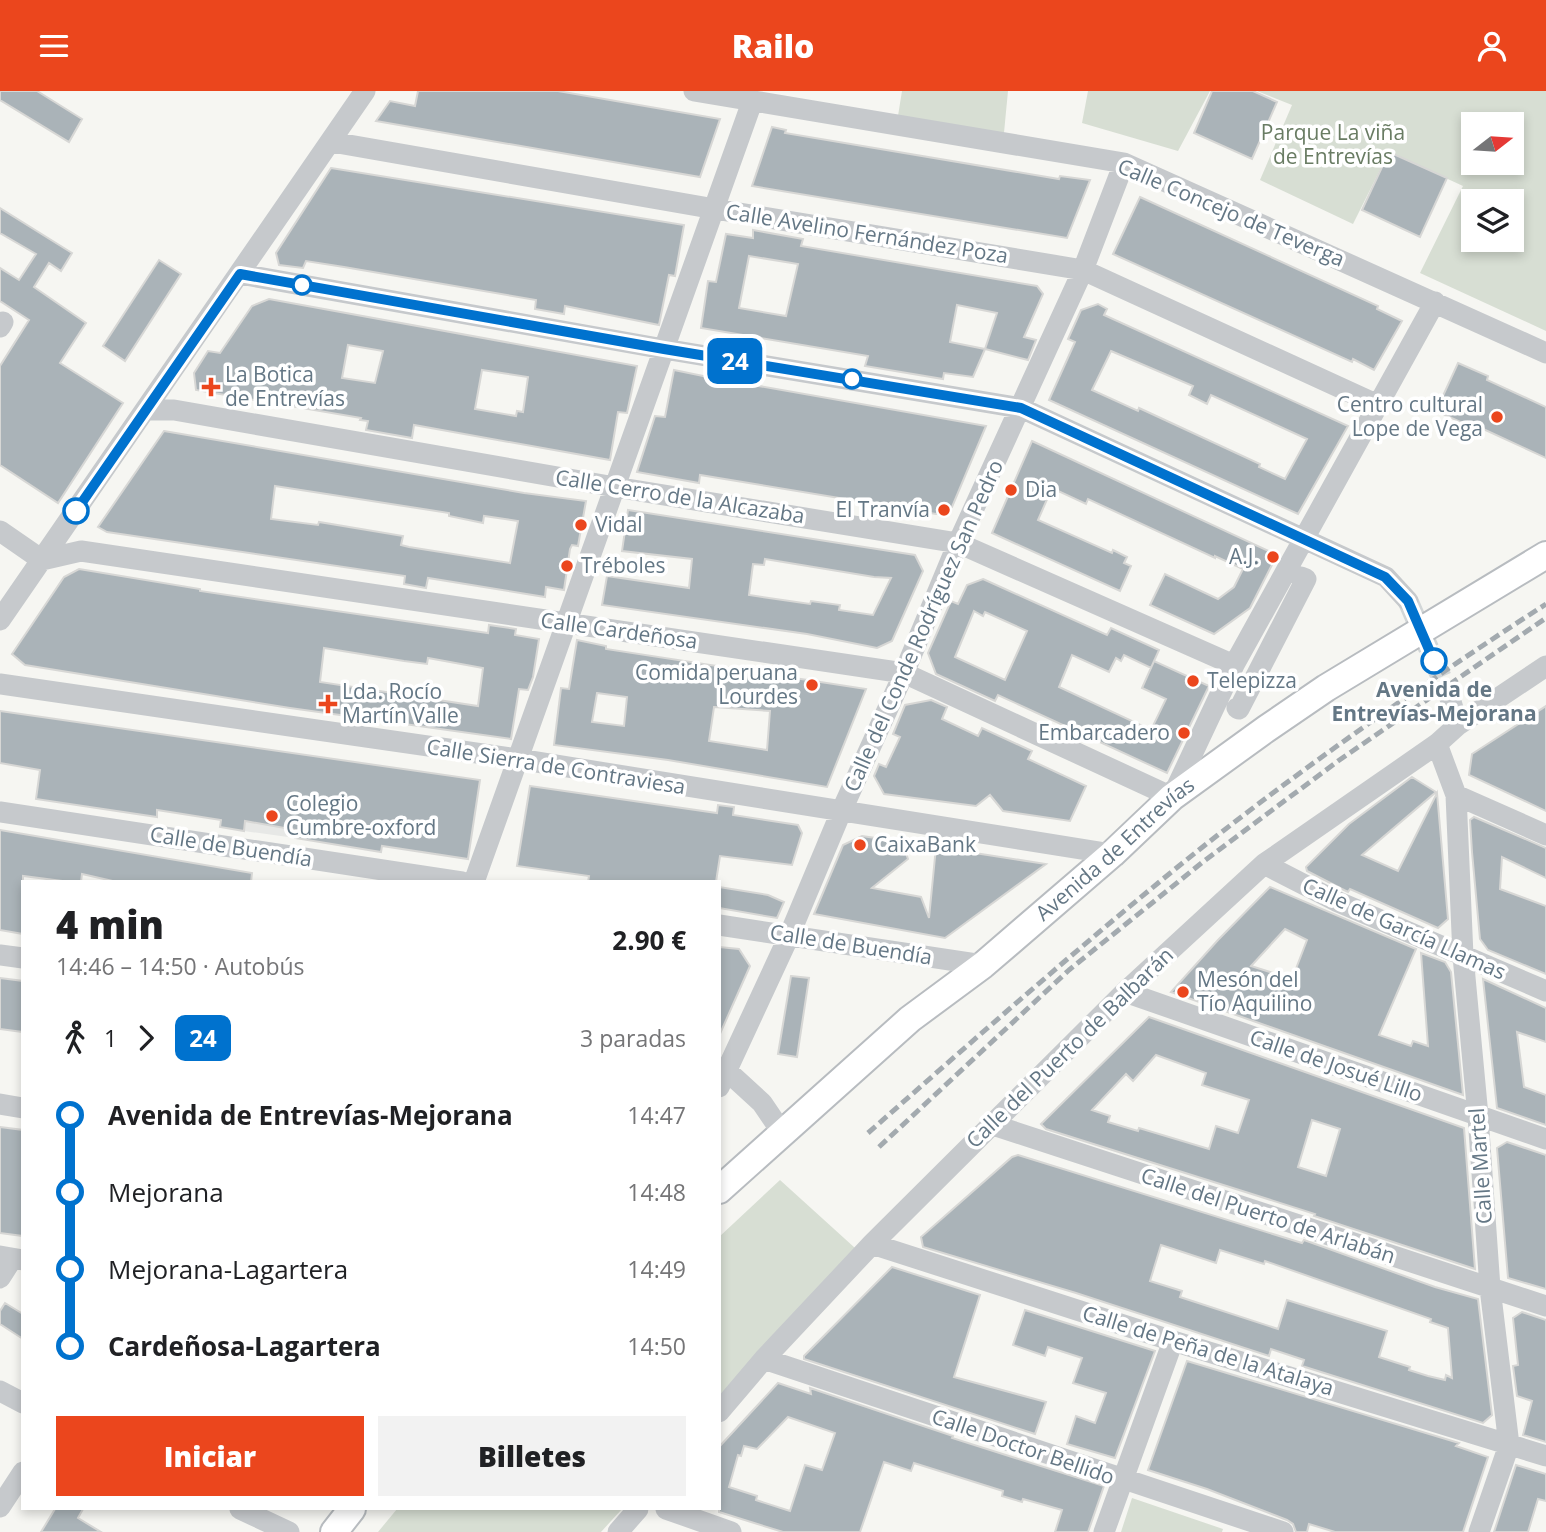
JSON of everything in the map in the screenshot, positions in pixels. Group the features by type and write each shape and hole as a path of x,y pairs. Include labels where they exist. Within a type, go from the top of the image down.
{"main road":[{"name":"Avenida de Entrevías","path":"721,1188 911,1019 983,965 1112,854 1172,797 1326,688 1546,555"},
{"path":"334,1532 351,1510"}],"street":[{"path":"0,620 365,91"},
{"name":"Calle Concejo de Teverga","path":"694,91 1124,163 1546,353"},
{"path":"475,880 752,102"},
{"name":"Calle Avelino Fernández Poza","path":"332,142 1083,270 1378,405"},
{"name":"Calle del Conde Rodríguez San Pedro","path":"722,1075 789,936 958,543 1083,270 1124,163"},
{"path":"240,274 664,349 1021,408 1385,577 1408,601"},
{"path":"1172,797 1234,665 1435,302"},
{"name":"Calle Cerro de la Alcazaba","path":"146,410 174,410 615,487 958,543 1234,665"},
{"path":"0,531 42,560"},
{"name":"Calle Cardeñosa","path":"42,560 81,551 904,673 1172,797"},
{"path":"1237,708 1239,709 1306,579 1301,577"},
{"name":"Calle del Puerto de Balbarán","path":"721,1410 764,1359 872,1244 990,1124 1125,992 1264,864 1437,744 1458,725 1546,666"},
{"name":"Calle Sierra de Contraviesa","path":"0,684 518,759 1112,854"},
{"path":"1449,695 1458,725"},
{"name":"Calle Martel","path":"1437,744 1456,795 1463,956 1490,1288 1509,1445 1479,1532"},
{"path":"1456,795 1546,835"},
{"name":"Calle de Buendía","path":"0,812 449,880"},
{"name":"Calle de García Llamas","path":"1264,864 1336,901 1546,992"},
{"name":"Calle de Buendía","path":"721,925 983,965"},
{"path":"0,955 21,958"},
{"name":"Calle de Josué Lillo","path":"1125,992 1546,1139"},
{"path":"722,1075 762,1103 783,1133"},
{"path":"0,1104 21,1108"},
{"name":"Calle del Puerto de Arlabán","path":"990,1124 1546,1306"},
{"name":"Calle de Peña de la Atalaya","path":"872,1244 1173,1342 1546,1457"},
{"path":"0,1278 12,1259"},
{"path":"1104,1532 1173,1342"},
{"name":"Calle Doctor Bellido","path":"764,1359 1122,1481 1283,1532"},
{"path":"0,1391 21,1402"},
{"path":"0,1507 21,1475"},
{"path":"242,1510 289,1532"},
{"path":"618,1532 637,1510"},
{"path":"669,1510 731,1532"}],"shaded area":[{"name":"Colegio Cumbre-oxford","path":"248,800 299,810 295,838 244,831"}],"green space":[{"path":"902,91 1008,91 1003,143 897,122"},
{"name":"Parque La viña de Entrevías","path":"1088,91 1210,91 1178,151 1082,123"},
{"name":"Parque La viña de Entrevías","path":"1257,91 1546,91 1546,331 1420,273 1461,190 1461,252 1524,252 1524,189 1462,189 1463,186 1389,152 1353,224 1260,180 1292,105"},
{"path":"780,1180 855,1248 721,1397 721,1235"},
{"path":"1132,1498 1223,1529 1222,1532 1121,1532"},
{"path":"396,1510 621,1510 601,1532 378,1532"}],"building":[{"path":"0,91 37,91 82,119 69,142 0,100"},
{"path":"418,91 558,91 720,119 700,177 376,121 390,101 415,106"},
{"path":"1212,91 1253,91 1277,102 1252,159 1194,133"},
{"path":"772,127 786,130 785,133 1059,179 1060,176 1090,180 1067,238 752,186"},
{"path":"1389,152 1447,178 1420,237 1362,210"},
{"path":"331,168 684,225 675,276 669,275 659,325 565,306 564,314 535,309 536,300 306,261 303,268 279,265 276,253"},
{"path":"1140,197 1378,306 1377,309 1402,321 1374,370 1113,254"},
{"path":"0,208 72,253 61,271 49,263 34,287 86,323 60,363 123,403 58,503 0,465 0,366 29,320 0,301 0,268 19,280 36,254 0,233"},
{"path":"753,230 803,239 801,246 1037,286 1043,294 1024,337 1036,340 1028,360 985,349 973,377 944,373 943,379 865,366 868,356 701,328 708,281 716,282 726,234 753,238","holes":["749,256 798,264 786,316 739,308","957,305 997,313 985,349 950,342"]},
{"path":"159,260 181,274 125,361 103,346"},
{"path":"269,299 637,366 627,413 618,412 610,460 414,425 412,438 366,430 368,421 360,420 361,418 196,390 194,373 208,351 220,353 252,306","holes":["348,345 383,351 375,383 342,378","482,370 528,377 523,412 517,411 516,416 475,409"]},
{"path":"1098,304 1107,309 1104,315 1348,426 1298,514 1049,400 1075,342 1068,339 1081,310","holes":["1111,351 1193,386 1189,395 1207,404 1211,395 1307,439 1285,479 1259,467 1260,464 1139,408 1138,411 1092,390"]},
{"name":"Centro cultural Lope de Vega","path":"1458,363 1488,376 1487,380 1546,407 1546,458 1468,422 1467,425 1436,411"},
{"path":"674,370 986,426 952,507 936,514 700,475 699,483 637,472 655,416 665,417"},
{"path":"164,431 524,493 586,501 578,546 572,545 570,549 564,590 546,587 545,597 428,578 426,588 404,584 405,576 107,532 98,527","holes":["275,486 449,513 449,516 483,523 484,516 518,521 510,563 401,545 403,536 319,522 318,525 271,519"]},
{"path":"1032,441 1277,555 1250,608 1214,634 1150,605 1165,574 1218,599 1234,587 1243,569 1088,499 1086,504 1052,488 1038,520 1127,557 1124,563 1131,566 1120,591 992,533"},
{"path":"628,510 915,555 923,571 892,641 877,648 807,634 602,605 607,576 689,588 692,559 622,551","holes":["765,559 891,578 873,615 839,610 840,605 811,601 810,604 749,595 753,564 764,565"]},
{"path":"79,569 200,591 488,633 489,625 516,629 515,635 539,639 533,677 528,690 519,689 511,739 290,708 25,665 12,654 64,577","holes":["324,648 427,664 428,658 483,668 478,706 320,682"]},
{"path":"983,579 1107,635 1111,628 1159,650 1154,661 1209,686 1167,773 998,695 995,701 936,674 928,653 951,601 958,604 967,585","holes":["974,611 983,616 985,612 1027,631 1005,680 955,657","1072,655 1109,672 1116,658 1121,661 1124,655 1151,668 1142,688 1166,699 1151,730 1059,687"]},
{"path":"577,640 606,646 606,649 866,689 827,787 668,760 554,745 561,688 569,689","holes":["597,693 627,697 624,726 592,722","714,707 770,711 767,750 709,741"]},
{"path":"931,700 947,707 942,719 978,736 982,728 1032,751 1028,759 1086,786 1070,821 1003,811 990,795 976,806 884,794 874,776 879,764 886,767 900,737 893,734 905,705"},
{"path":"1546,706 1546,811 1469,775 1472,754"},
{"path":"0,711 480,780 468,859 382,846 381,852 295,838 296,830 245,821 244,831 220,827 221,820 157,810 157,817 36,799 40,770 0,763"},
{"path":"1412,777 1436,792 1362,855 1398,871 1437,793 1448,919 1438,928 1350,889 1348,892 1307,871 1306,867 1349,824"},
{"path":"530,786 717,813 718,805 734,807 733,815 798,825 802,833 792,865 720,856 716,880 588,880 589,876 517,866"},
{"path":"1474,817 1546,848 1546,878 1502,857 1500,889 1546,906 1546,974 1488,950 1480,939 1470,820"},
{"path":"0,830 252,873 251,880 108,880 82,874 81,880 54,880 23,876 21,934 0,930"},
{"path":"862,836 902,842 908,859 872,888 921,897 929,918 936,847 1046,864 945,938 814,914 843,845"},
{"path":"721,887 768,895 784,902 777,918 721,908"},
{"path":"1270,887 1416,949 1379,1035 1411,1046 1413,1041 1428,1046 1421,953 1445,962 1451,972 1463,1095 1171,992","holes":["1285,929 1307,940 1292,979 1251,966"]},
{"path":"721,947 739,949 750,966 721,1031"},
{"path":"791,976 809,978 797,1057 778,1054"},
{"path":"0,978 21,981 21,1032 0,1029"},
{"path":"1483,979 1546,1008 1546,1042 1517,1032 1524,1087 1546,1095 1546,1125 1497,1108"},
{"path":"1149,1017 1464,1128 1475,1269 1314,1216 1315,1214 1046,1129 1041,1124","holes":["1156,1055 1206,1073 1202,1085 1249,1100 1238,1133 1216,1126 1209,1149 1139,1128 1138,1131 1108,1122 1110,1116 1092,1110 1126,1074 1133,1081","1312,1120 1340,1129 1326,1176 1298,1167"]},
{"path":"0,1127 21,1130 21,1236 0,1233"},
{"path":"1507,1142 1546,1155 1546,1289 1508,1278 1497,1148"},
{"path":"1018,1155 1302,1243 1304,1240 1435,1287 1478,1299 1492,1415 1483,1423 1302,1366 1304,1360 1271,1349 1269,1356 923,1247 921,1237 1012,1157","holes":["1161,1245 1216,1263 1220,1250 1264,1264 1265,1261 1431,1319 1430,1322 1448,1328 1452,1378 1446,1375 1445,1380 1428,1376 1379,1357 1387,1331 1287,1300 1278,1329 1180,1297 1182,1291 1150,1281"]},
{"path":"892,1267 980,1295 954,1377 1046,1402 1035,1434 804,1359"},
{"path":"5,1303 21,1313 21,1338 0,1324 0,1311"},
{"path":"1025,1310 1155,1351 1115,1458 1067,1444 1076,1416 1095,1423 1106,1393 1073,1383 1082,1358 1048,1347 1045,1356 1013,1345"},
{"path":"1522,1312 1546,1320 1546,1442 1523,1435 1532,1401 1517,1396 1513,1366 1518,1365 1513,1318"},
{"path":"1187,1361 1459,1443 1456,1446 1488,1457 1463,1532 1335,1532 1309,1524 1307,1532 1296,1532 1293,1524 1287,1520 1148,1470"},
{"path":"778,1383 811,1394 810,1388 953,1436 952,1438 1104,1486 1088,1532 1055,1532 1062,1510 1002,1496 1003,1491 914,1463 911,1471 884,1462 860,1532 783,1532 719,1512 721,1445","holes":["788,1417 835,1433 822,1470 805,1465 790,1511 756,1500 757,1496 729,1487 738,1455 741,1456 744,1446 757,1449"]},
{"path":"1516,1465 1546,1474 1546,1501 1538,1499 1528,1532 1494,1532"},
{"path":"54,1510 82,1510 78,1518 101,1532 41,1532"}],"tunnel":[{"path":"1408,601 1449,695"}],"railway":[{"path":"868,1133 1071,956 1237,820 1368,724 1546,604"},
{"path":"879,1147 1069,970 1204,861 1338,761 1546,618"}],"bus line":[{"name":"24","path":"76,511 240,274 664,349 1021,408 1385,577 1408,601 1434,661"}],"place":[{"name":"La Botica de Entrevías","path":"211,387"},
{"name":"Centro cultural Lope de Vega","path":"1497,417"},
{"name":"Dia","path":"1011,490"},
{"name":"El Tranvía","path":"944,510"},
{"name":"Vidal","path":"581,525"},
{"name":"A.J.","path":"1273,557"},
{"name":"Tréboles","path":"567,566"},
{"name":"Avenida de Entrevías-Mejorana","path":"1434,661"},
{"name":"Telepizza","path":"1193,681"},
{"name":"Comida peruana Lourdes","path":"812,685"},
{"name":"Lda. Rocío Martín Valle","path":"328,704"},
{"name":"Embarcadero","path":"1184,733"},
{"name":"Colegio Cumbre-oxford","path":"272,816"},
{"name":"CaixaBank","path":"860,845"},
{"name":"Mesón del Tío Aquilino","path":"1183,992"}]}
